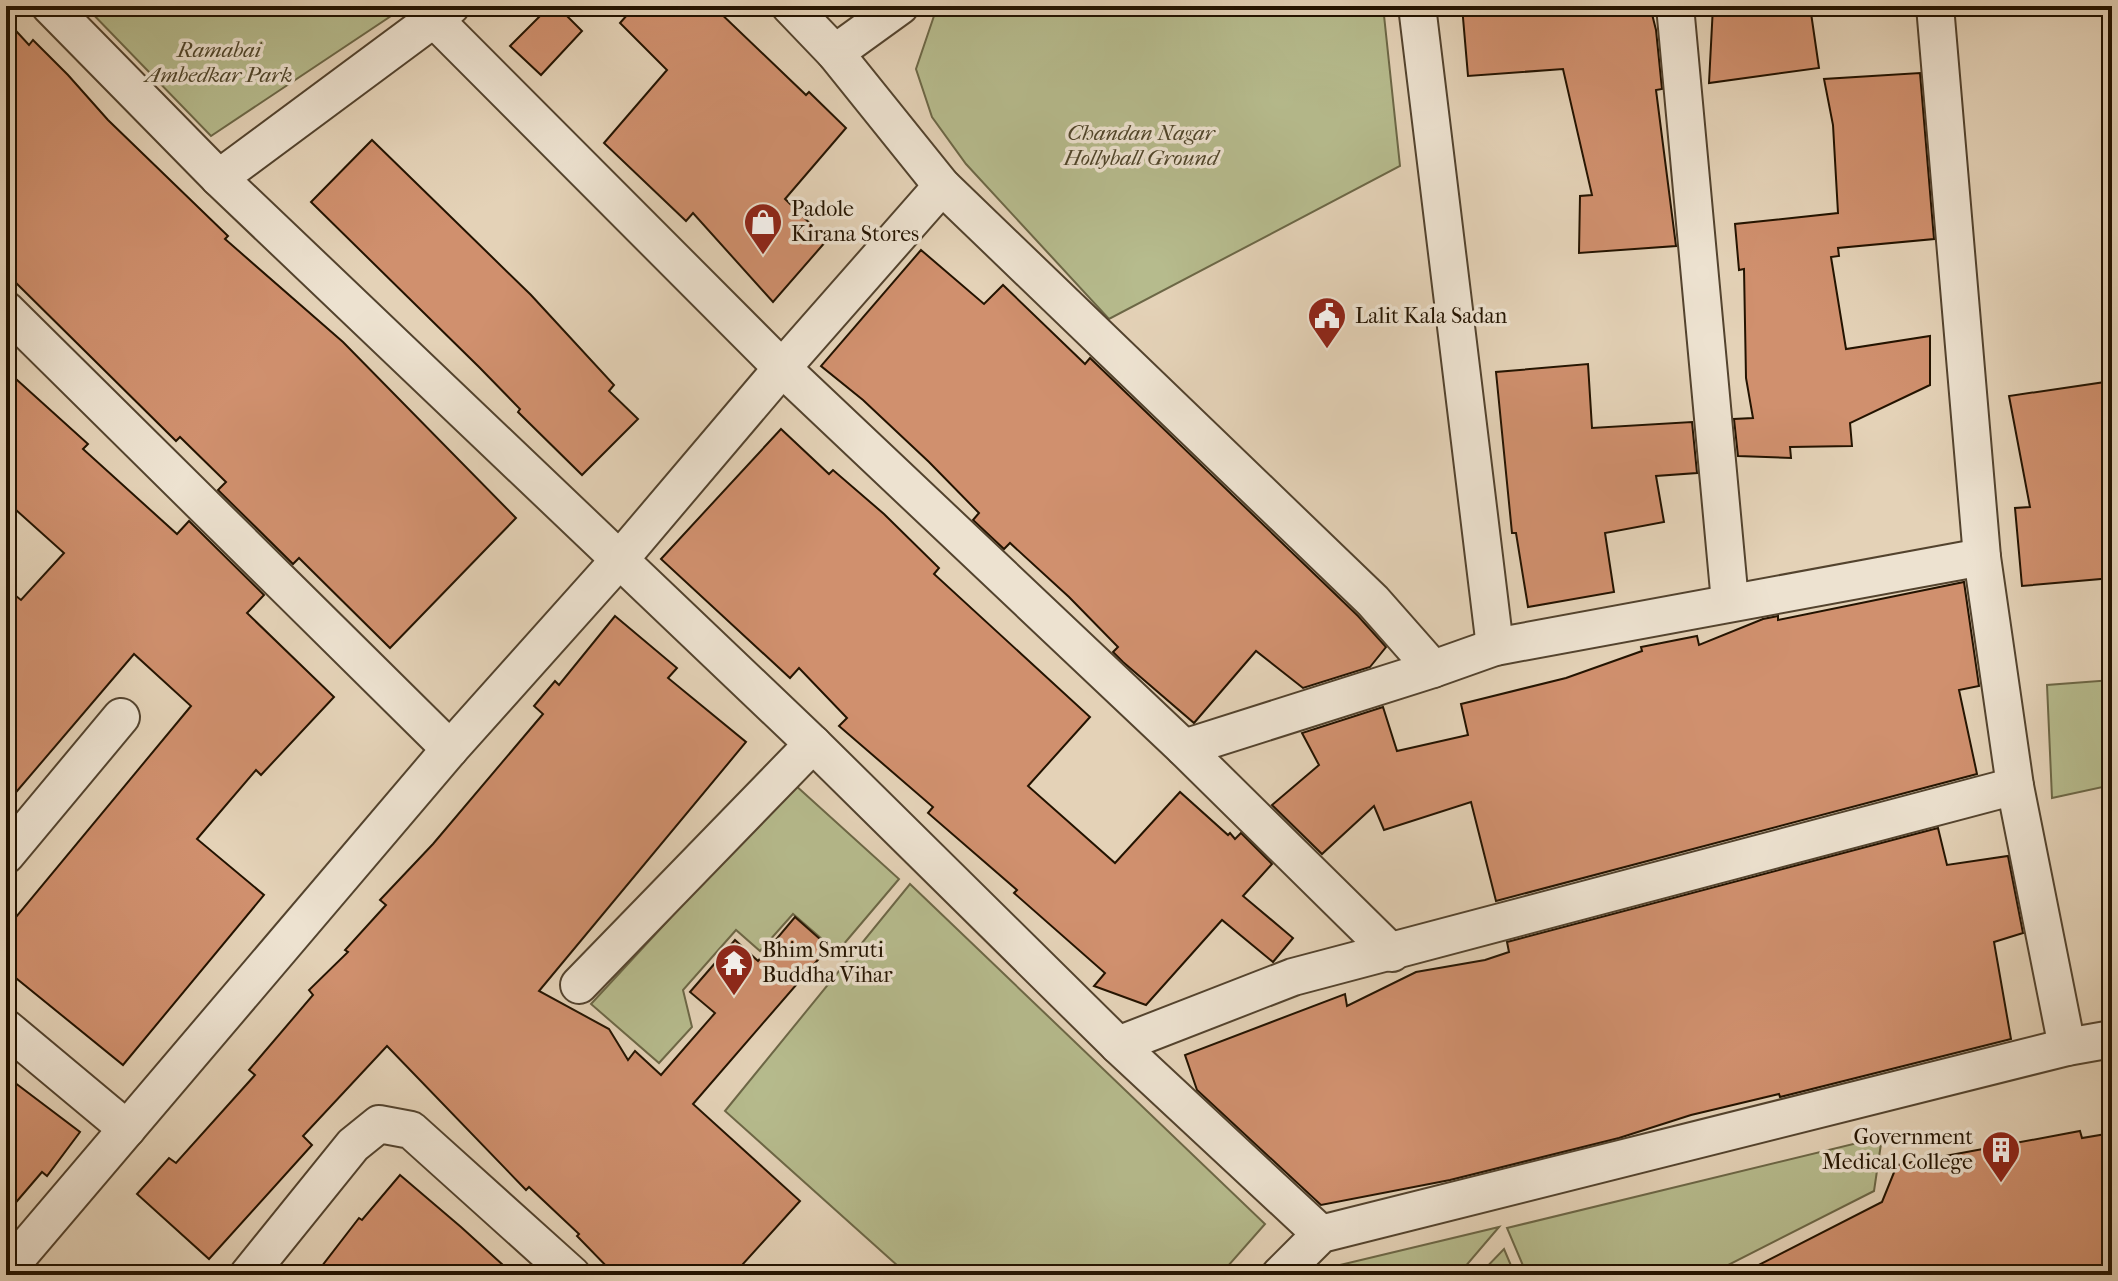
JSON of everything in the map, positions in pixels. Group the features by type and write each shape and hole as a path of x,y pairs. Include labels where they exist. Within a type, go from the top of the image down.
{"street":[{"path":"50,6 219,178 813,744 1118,1045 1321,1234"},
{"path":"790,6 835,53 942,186 1373,601 1433,669"},
{"path":"835,53 900,6"},
{"path":"1417,6 1495,647"},
{"path":"1675,6 1730,602"},
{"path":"1935,6 1982,557 2015,786 2067,1047"},
{"path":"219,178 442,12 782,368 1184,748 1392,953"},
{"path":"6,1271 450,749 620,559 942,186"},
{"path":"6,310 450,749"},
{"path":"1184,748 1495,647 1982,557"},
{"path":"6,855 121,717"},
{"path":"579,985 813,744"},
{"path":"1118,1045 1293,977 2015,786"},
{"path":"6,1028 127,1129"},
{"path":"1280,1275 1321,1234 2067,1047 2112,1039"},
{"path":"248,1275 353,1145 379,1124 411,1130 572,1275"}],"green space":[{"name":"Ramabai Ambedkar Park","path":"85,6 406,6 211,136"},
{"name":"Chandan Nagar Hollyball Ground","path":"944,6 1383,6 1400,166 1109,319 966,164 932,117 916,69 935,13"},
{"path":"2112,680 2112,785 2052,798 2047,685"},
{"path":"794,784 899,879 837,952 793,914 760,951 736,930 683,990 692,1027 659,1063 591,1004"},
{"path":"910,884 1265,1224 1220,1275 908,1275 725,1111"},
{"path":"1882,1137 1874,1191 1726,1266 1727,1275 1527,1275 1507,1228"},
{"path":"1499,1227 1458,1275 1353,1275 1340,1265"},
{"path":"1504,1249 1515,1275 1479,1275"}],"building":[{"path":"550,6 557,6 582,31 541,75 510,46"},
{"path":"635,6 713,6 806,95 809,92 846,128 785,199 827,240 773,302 693,213 686,221 604,143 667,70 620,23"},
{"path":"1462,6 1650,6 1656,30 1662,89 1656,90 1676,246 1579,253 1580,196 1592,195 1563,69 1468,76"},
{"path":"1713,6 1810,6 1819,68 1709,83"},
{"path":"6,20 29,45 33,40 68,75 108,120 228,236 225,239 343,342 516,518 390,648 299,558 293,564 218,490 226,482 180,437 176,441 6,273"},
{"path":"1920,73 1934,239 1838,248 1839,256 1831,257 1846,349 1930,336 1930,385 1850,423 1852,446 1790,447 1791,458 1738,456 1734,419 1753,418 1746,378 1744,269 1739,270 1735,224 1838,213 1833,125 1824,79"},
{"path":"372,140 531,295 614,385 609,391 638,419 582,475 518,412 520,409 479,367 311,202"},
{"path":"921,250 984,304 1003,285 1085,364 1090,358 1358,616 1386,647 1370,667 1303,688 1256,651 1194,723 1123,662 1113,652 1118,647 1069,597 1010,543 1004,549 973,520 979,513 929,462 863,400 821,366"},
{"path":"1588,364 1592,428 1692,422 1697,473 1656,476 1664,522 1605,533 1614,592 1528,607 1516,533 1512,533 1496,372"},
{"path":"6,370 88,444 83,449 177,534 189,521 264,595 247,613 334,697 261,775 256,770 197,839 264,895 123,1065 6,970 6,929 191,706 134,654 6,804 6,588 21,600 64,553 6,501"},
{"path":"2112,381 2112,578 2022,586 2015,508 2030,507 2009,396"},
{"path":"781,429 829,474 833,470 884,514 939,568 934,574 1090,717 1028,786 1115,863 1180,792 1228,835 1230,833 1235,839 1241,833 1272,864 1243,896 1293,938 1273,962 1222,920 1146,1005 1094,986 1105,973 1014,893 1017,890 928,813 933,807 839,726 847,718 799,668 790,678 661,559"},
{"path":"1964,582 1979,686 1959,690 1977,774 1496,901 1471,802 1384,830 1374,806 1322,854 1272,805 1319,765 1302,733 1383,707 1397,751 1468,735 1461,704 1566,678 1642,651 1641,647 1697,636 1699,645 1763,619 1778,616 1778,620"},
{"path":"615,616 677,668 668,678 746,742 539,991 609,1029 628,1060 635,1051 661,1075 715,1013 690,992 735,940 758,961 795,917 829,947 693,1104 800,1201 733,1275 615,1275 577,1236 579,1234 529,1187 526,1190 387,1046 303,1136 312,1145 209,1259 137,1194 169,1158 176,1163 255,1075 249,1070 313,995 309,990 348,952 345,950 386,905 380,900 433,844 543,714 534,706 555,681 559,685"},
{"path":"1938,828 1947,865 2008,856 2023,933 1994,942 2011,1039 1780,1097 1779,1094 1691,1115 1619,1138 1450,1180 1321,1205 1197,1090 1185,1055 1345,994 1347,1006 1416,972 1485,960 1509,952 1507,942"},
{"path":"6,1076 80,1132 47,1176 42,1172 6,1214"},
{"name":"Government Medical College","path":"2080,1131 2082,1138 2112,1133 2112,1275 1739,1275 1882,1202 1897,1165"},
{"path":"400,1175 514,1275 315,1275 359,1218 362,1220"}],"place":[{"name":"Padole Kirana Stores","path":"763,256"},
{"name":"Lalit Kala Sadan","path":"1327,350"},
{"name":"Bhim Smruti Buddha Vihar","path":"734,997"},
{"name":"Government Medical College","path":"2001,1184"}]}
